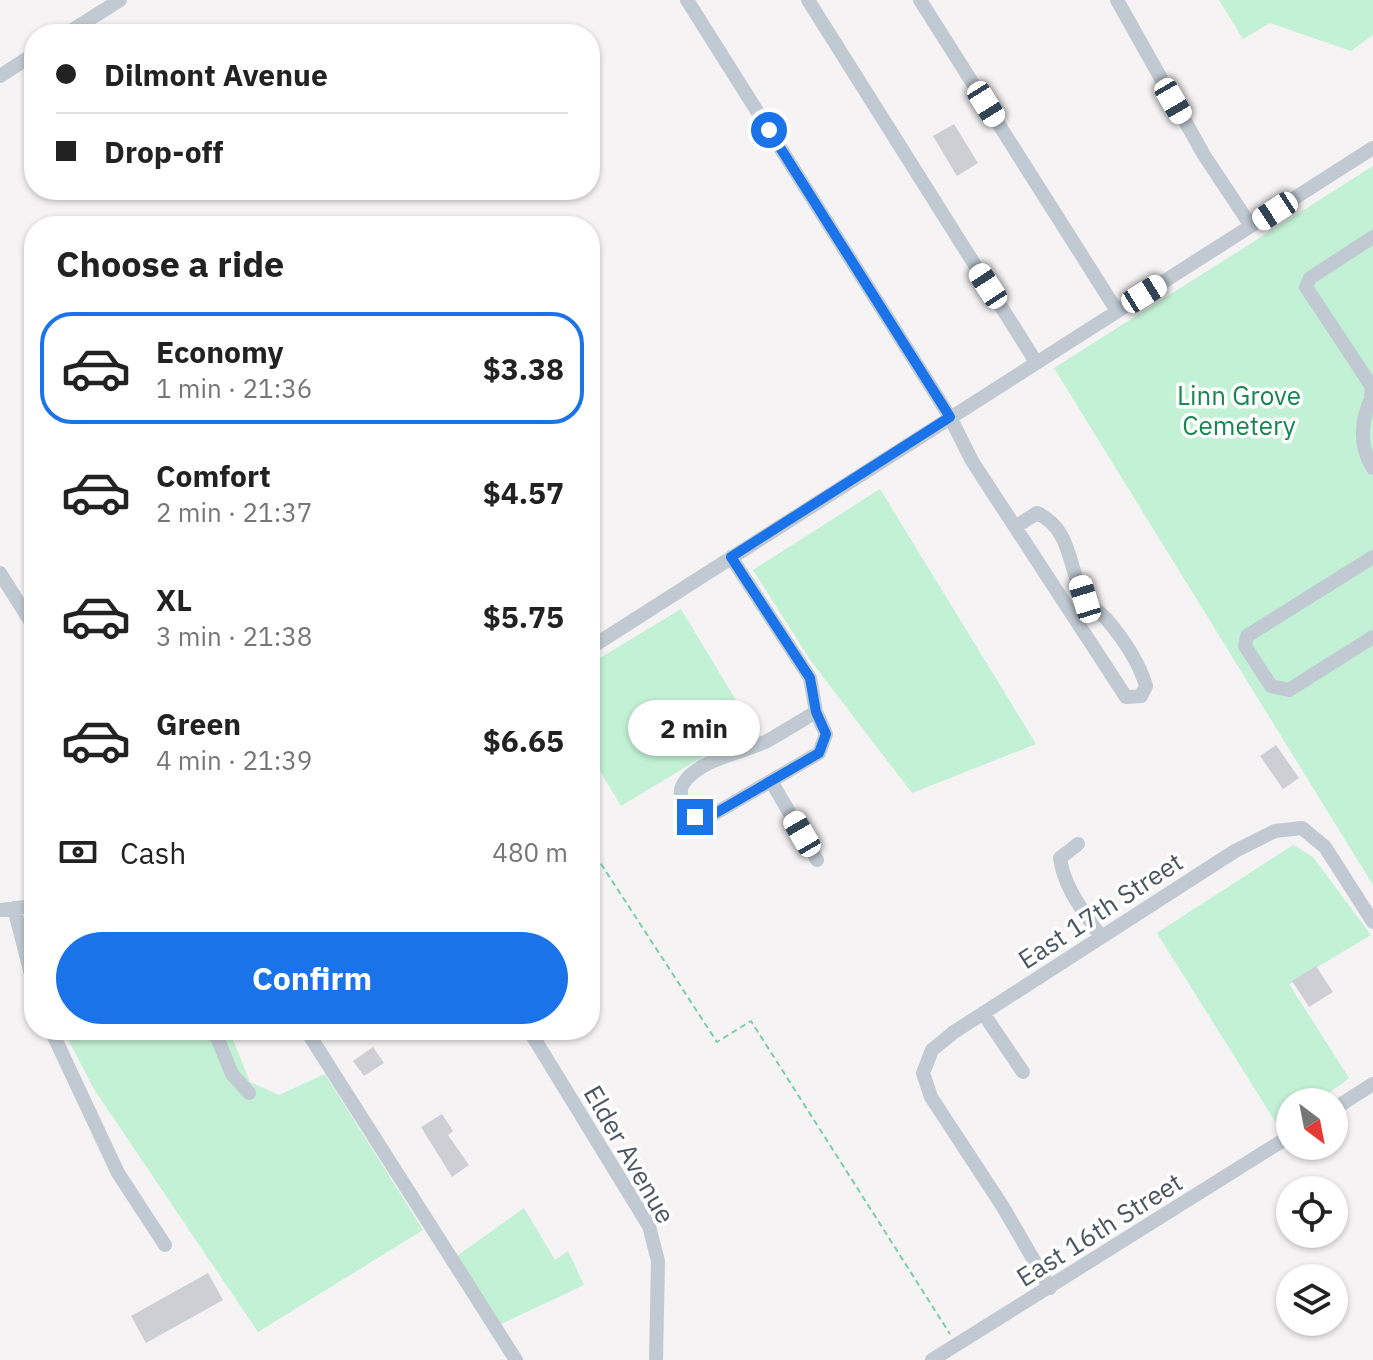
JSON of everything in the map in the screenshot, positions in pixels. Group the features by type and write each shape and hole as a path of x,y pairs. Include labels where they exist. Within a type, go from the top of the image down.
{"street":[{"path":"82,24 120,0"},
{"path":"687,0 950,417 972,461 1015,527 1126,697 1141,696 1146,686 1141,668 1107,619 1085,599 1069,549 1047,517 1037,513 1015,527"},
{"path":"808,0 1036,362"},
{"path":"920,0 1117,311"},
{"path":"1117,0 1204,155 1251,226"},
{"path":"0,76 24,60"},
{"path":"600,642 1373,148"},
{"path":"1373,237 1310,278 1306,287 1372,387 1362,429 1365,456 1373,468"},
{"path":"731,557 810,678 816,712 826,734 819,753 704,818 695,817 682,799 683,783 694,773 763,743 816,712"},
{"path":"1373,557 1247,636 1245,646 1271,686 1289,690 1373,637"},
{"path":"0,573 24,611"},
{"path":"771,781 817,860"},
{"name":"East 17th Street","path":"1050,1288 931,1097 923,1073 932,1050 983,1013 1235,851 1275,831 1302,828 1325,847 1373,922"},
{"path":"1078,844 1060,858 1062,871 1066,884 1101,937"},
{"path":"7,909 24,957"},
{"path":"983,1013 1023,1072"},
{"path":"56,1040 118,1173 165,1245"},
{"path":"218,1040 232,1074 249,1093"},
{"path":"312,1040 516,1360"},
{"name":"Elder Avenue","path":"535,1040 649,1226 658,1261 656,1360"},
{"path":"1348,1100 1373,1084"},
{"name":"East 16th Street","path":"932,1360 1276,1145"}],"path":[{"path":"600,862 717,1042 751,1021 957,1344"}],"green space":[{"path":"1219,0 1373,0 1373,35 1351,51 1270,23 1243,39"},
{"name":"Linn Grove Cemetery","path":"1373,166 1373,885 1054,368"},
{"path":"880,489 1036,744 912,793 811,661 753,570"},
{"path":"681,609 752,727 621,806 600,771 600,658"},
{"path":"1293,845 1313,857 1371,935 1289,984 1349,1078 1336,1088 1276,1088 1276,1123 1157,933"},
{"path":"68,1040 233,1040 250,1082 279,1095 325,1074 423,1230 258,1332 94,1089"},
{"path":"524,1208 555,1260 568,1251 584,1285 495,1327 457,1256"}],"building":[{"path":"954,124 978,163 957,176 933,136"},
{"path":"1276,745 1299,778 1283,789 1260,756"},
{"path":"1316,966 1333,992 1309,1007 1292,981"},
{"path":"373,1047 384,1063 364,1076 353,1061"},
{"path":"442,1114 453,1131 448,1135 469,1165 452,1177 421,1127"},
{"path":"208,1273 223,1300 146,1343 131,1316"}],"route":[{"path":"695,817 714,814 819,753 826,734 816,712 815,692 810,678 731,557 950,417 769,130"}]}
